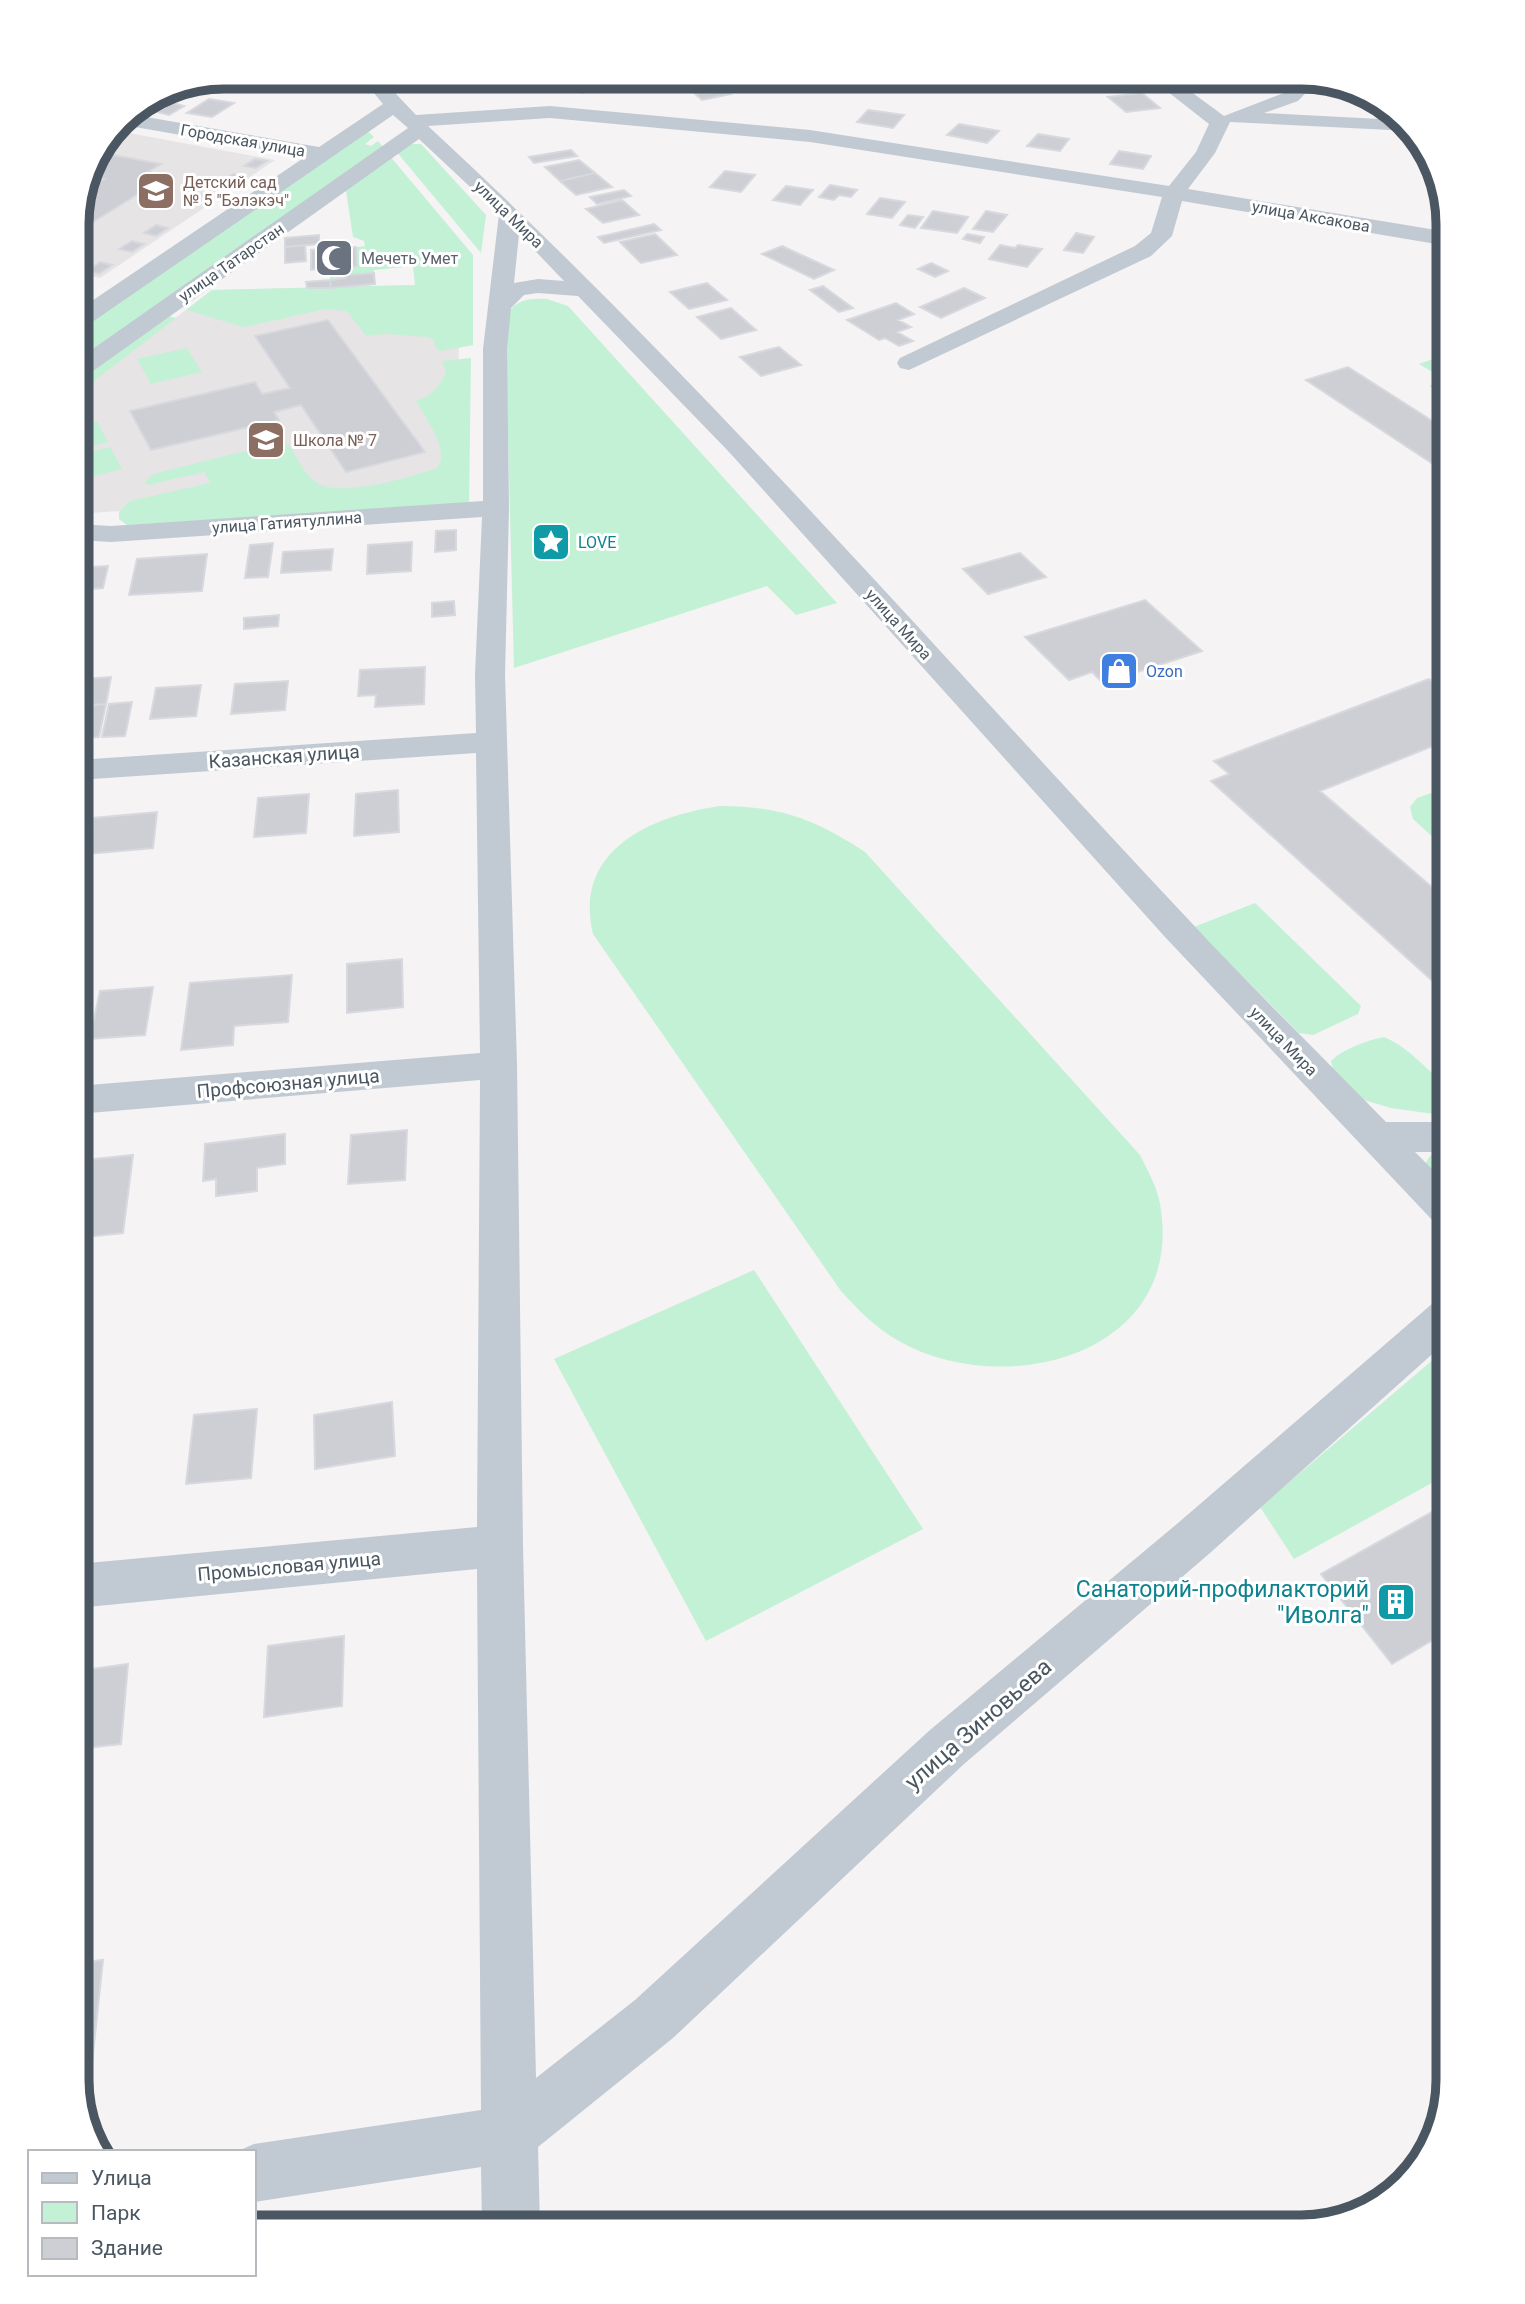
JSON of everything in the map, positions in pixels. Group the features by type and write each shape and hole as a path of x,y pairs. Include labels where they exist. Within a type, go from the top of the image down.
{"street":[{"name":"улица Мира","path":"382,89 510,213 739,448 1177,929 1377,1137"},
{"path":"1179,90 1227,120 1393,126"},
{"path":"909,363 1047,300 1143,251 1161,236 1174,193 1227,120 1291,97 1298,90"},
{"path":"409,118 550,112 810,136 1174,193"},
{"name":"улица Татарстан","path":"90,313 322,154 409,118"},
{"name":"улица Татарстан","path":"90,361 409,118"},
{"name":"Городская улица","path":"138,121 322,154"},
{"name":"улица Аксакова","path":"1174,193 1436,237"},
{"path":"510,213 495,349 496,508 490,675 499,1065 500,1546 511,2214"},
{"path":"500,306 517,289 538,286 584,289"},
{"path":"90,291 114,297"},
{"name":"улица Гатиятуллина","path":"90,533 111,534 496,508"},
{"name":"Казанская улица","path":"90,769 491,742"},
{"name":"Профсоюзная улица","path":"90,1099 499,1065"},
{"path":"1377,1137 1436,1137"},
{"path":"1377,1137 1436,1198"},
{"name":"улица Зиновьева","path":"510,2134 654,2019 947,1747 1195,1538 1436,1326"},
{"name":"Промысловая улица","path":"89,1586 500,1546"},
{"path":"256,2173 510,2134"}],"shaded area":[{"name":"Детский сад № 5 \"Бэлэкэч\"","path":"126,132 275,160 100,278 90,276 90,206 99,172"},
{"name":"Школа № 7","path":"416,285 459,348 452,487 90,513 90,383 212,290"}],"green space":[{"path":"364,128 374,137 365,144 371,146 378,141 384,148 90,357 90,319"},
{"path":"407,144 421,144 486,215 481,253 395,150"},
{"path":"389,155 473,255 473,345 441,351 437,350 433,339 428,337 386,334 366,336 347,311 325,309 244,327 186,310 212,290 415,285 413,266 330,279 330,276 339,276 345,271 340,267 357,266 357,247 365,246 364,241 353,237 345,184"},
{"path":"547,299 568,306 837,603 796,615 767,586 514,668 505,318 513,307 522,301"},
{"path":"168,316 176,318 90,384 90,371"},
{"path":"187,348 202,372 151,384 137,359"},
{"path":"471,358 469,504 127,525 119,519 119,512 130,501 210,483 205,472 147,485 145,482 153,474 277,443 289,445 310,476 319,484 330,487 378,484 437,468 441,453 439,444 416,401 431,393 441,382 446,371 442,361"},
{"path":"1433,359 1436,361 1436,374 1419,364"},
{"path":"97,421 108,442 90,447 90,423"},
{"path":"110,447 122,469 90,477 90,452"},
{"path":"1436,791 1436,840 1413,819 1410,807 1417,798"},
{"path":"720,806 761,809 796,817 830,831 865,852 1140,1155 1160,1204 1161,1256 1145,1298 1117,1330 1079,1352 1034,1364 987,1366 940,1358 897,1340 867,1318 841,1291 593,934 590,905 595,880 606,859 623,842 644,829 668,818"},
{"path":"1255,903 1361,1006 1358,1014 1313,1035 1299,1033 1194,927"},
{"path":"1384,1037 1410,1053 1436,1076 1436,1114 1391,1108 1364,1100 1333,1070 1331,1061 1363,1043"},
{"path":"1436,1151 1436,1178 1425,1167"},
{"path":"754,1270 923,1529 706,1641 554,1359"},
{"path":"1436,1357 1436,1481 1294,1559 1260,1507"}],"building":[{"path":"570,89 588,89 583,93"},
{"path":"690,89 725,89 731,94 702,100"},
{"path":"826,90 856,90 828,92"},
{"path":"1142,93 1160,108 1126,112 1108,97"},
{"path":"209,99 234,103 212,117 187,113"},
{"path":"173,103 184,106 169,115 157,112"},
{"path":"868,110 904,115 893,128 857,122"},
{"path":"959,124 999,131 987,143 947,135"},
{"path":"1038,134 1069,139 1060,151 1027,146"},
{"path":"571,150 577,156 534,163 529,157"},
{"path":"1119,151 1151,156 1143,169 1110,164"},
{"path":"109,154 161,164 148,172 167,176 93,222 90,221 90,206 95,185 104,179 97,178"},
{"path":"255,159 267,161 256,168 244,166"},
{"path":"579,160 595,173 560,181 545,167"},
{"path":"725,171 755,175 741,192 710,187"},
{"path":"595,173 612,187 576,195 560,181"},
{"path":"233,174 245,177 234,184 222,181"},
{"path":"830,185 857,190 851,197 839,195 834,200 819,197"},
{"path":"786,186 813,190 800,205 773,200"},
{"path":"624,190 631,196 597,204 590,197"},
{"path":"208,191 220,194 208,201 196,198"},
{"path":"880,198 905,202 892,218 867,214"},
{"path":"622,200 639,215 603,223 586,209"},
{"path":"933,211 968,217 957,233 921,228"},
{"path":"986,211 1007,215 993,232 973,229"},
{"path":"908,215 923,217 915,228 900,225"},
{"path":"654,224 661,230 604,243 598,237"},
{"path":"156,225 168,228 156,236 144,233"},
{"path":"1076,233 1094,237 1083,253 1064,250"},
{"path":"655,234 677,255 641,263 620,242"},
{"path":"967,234 984,237 980,243 963,239"},
{"path":"319,235 319,244 285,247 285,238"},
{"path":"132,241 144,244 132,252 119,249"},
{"name":"Мечеть Умет","path":"341,242 341,248 356,247 357,266 340,267 345,271 339,276 322,273 328,268 311,270 311,250 327,249 326,243"},
{"path":"305,245 306,261 285,263 285,247"},
{"path":"1000,245 1042,249 1027,267 989,259"},
{"path":"782,246 834,270 814,279 762,254"},
{"path":"100,262 112,265 99,274 90,272"},
{"path":"931,263 948,271 935,277 918,269"},
{"path":"374,273 375,284 331,288 330,280 345,278 345,275"},
{"path":"330,280 331,288 307,288 306,282"},
{"path":"707,283 727,300 689,309 670,292"},
{"path":"823,286 853,308 839,312 810,290"},
{"path":"964,288 985,298 941,318 920,307"},
{"path":"896,303 914,314 898,320 911,327 897,332 913,341 899,346 885,338 879,340 847,320"},
{"path":"731,308 756,330 721,339 697,317"},
{"name":"Школа № 7","path":"328,320 425,452 346,472 301,405 274,412 279,420 151,450 130,411 255,382 262,394 290,388 255,336"},
{"path":"779,347 801,365 761,376 740,357"},
{"path":"1348,367 1436,423 1436,466 1306,380"},
{"path":"456,530 456,550 435,552 436,531"},
{"path":"412,542 411,571 367,574 368,545"},
{"path":"273,543 268,577 245,578 250,545"},
{"path":"333,549 331,570 281,573 283,552"},
{"path":"1020,553 1046,577 988,594 963,569"},
{"path":"207,554 202,591 129,595 137,559"},
{"path":"108,566 103,588 90,589 90,567"},
{"path":"1145,600 1202,651 1103,683 1092,672 1069,680 1025,637"},
{"path":"454,601 455,615 432,617 432,603"},
{"path":"279,615 278,626 244,629 244,618"},
{"path":"425,667 424,704 375,707 376,695 358,696 360,670"},
{"path":"111,677 106,704 90,705 90,678"},
{"path":"1429,679 1436,685 1436,745 1320,791 1436,891 1436,984 1211,781 1229,774 1214,761"},
{"path":"288,681 285,710 231,714 235,684"},
{"path":"201,685 196,716 150,719 156,688"},
{"path":"132,702 125,736 102,737 109,704"},
{"path":"106,704 99,737 90,737 90,705"},
{"path":"398,790 399,832 354,836 356,794"},
{"path":"309,794 306,833 254,837 258,798"},
{"path":"157,812 153,848 90,854 93,818"},
{"path":"402,959 403,1007 347,1013 347,964"},
{"path":"292,975 288,1022 234,1026 233,1045 181,1050 190,983"},
{"path":"153,987 145,1035 90,1039 100,991"},
{"path":"407,1130 405,1180 348,1184 351,1135"},
{"path":"285,1134 285,1164 257,1168 257,1191 216,1196 216,1179 203,1181 205,1144"},
{"path":"133,1155 123,1233 89,1237 89,1160"},
{"path":"392,1402 395,1456 315,1469 314,1415"},
{"path":"257,1409 251,1478 186,1484 194,1415"},
{"name":"Санаторий-профилакторий \"Иволга\"","path":"1436,1510 1436,1638 1392,1664 1321,1574"},
{"path":"344,1636 342,1706 264,1717 268,1646"},
{"path":"128,1664 121,1744 89,1748 89,1669"},
{"path":"103,1960 89,2087 89,2080 89,1962"}],"place":[{"name":"Детский сад № 5 \"Бэлэкэч\"","path":"156,191"},
{"name":"Мечеть Умет","path":"334,258"},
{"name":"Школа № 7","path":"266,440"},
{"name":"LOVE","path":"551,542"},
{"name":"Ozon","path":"1119,671"},
{"name":"Санаторий-профилакторий \"Иволга\"","path":"1396,1602"}]}
